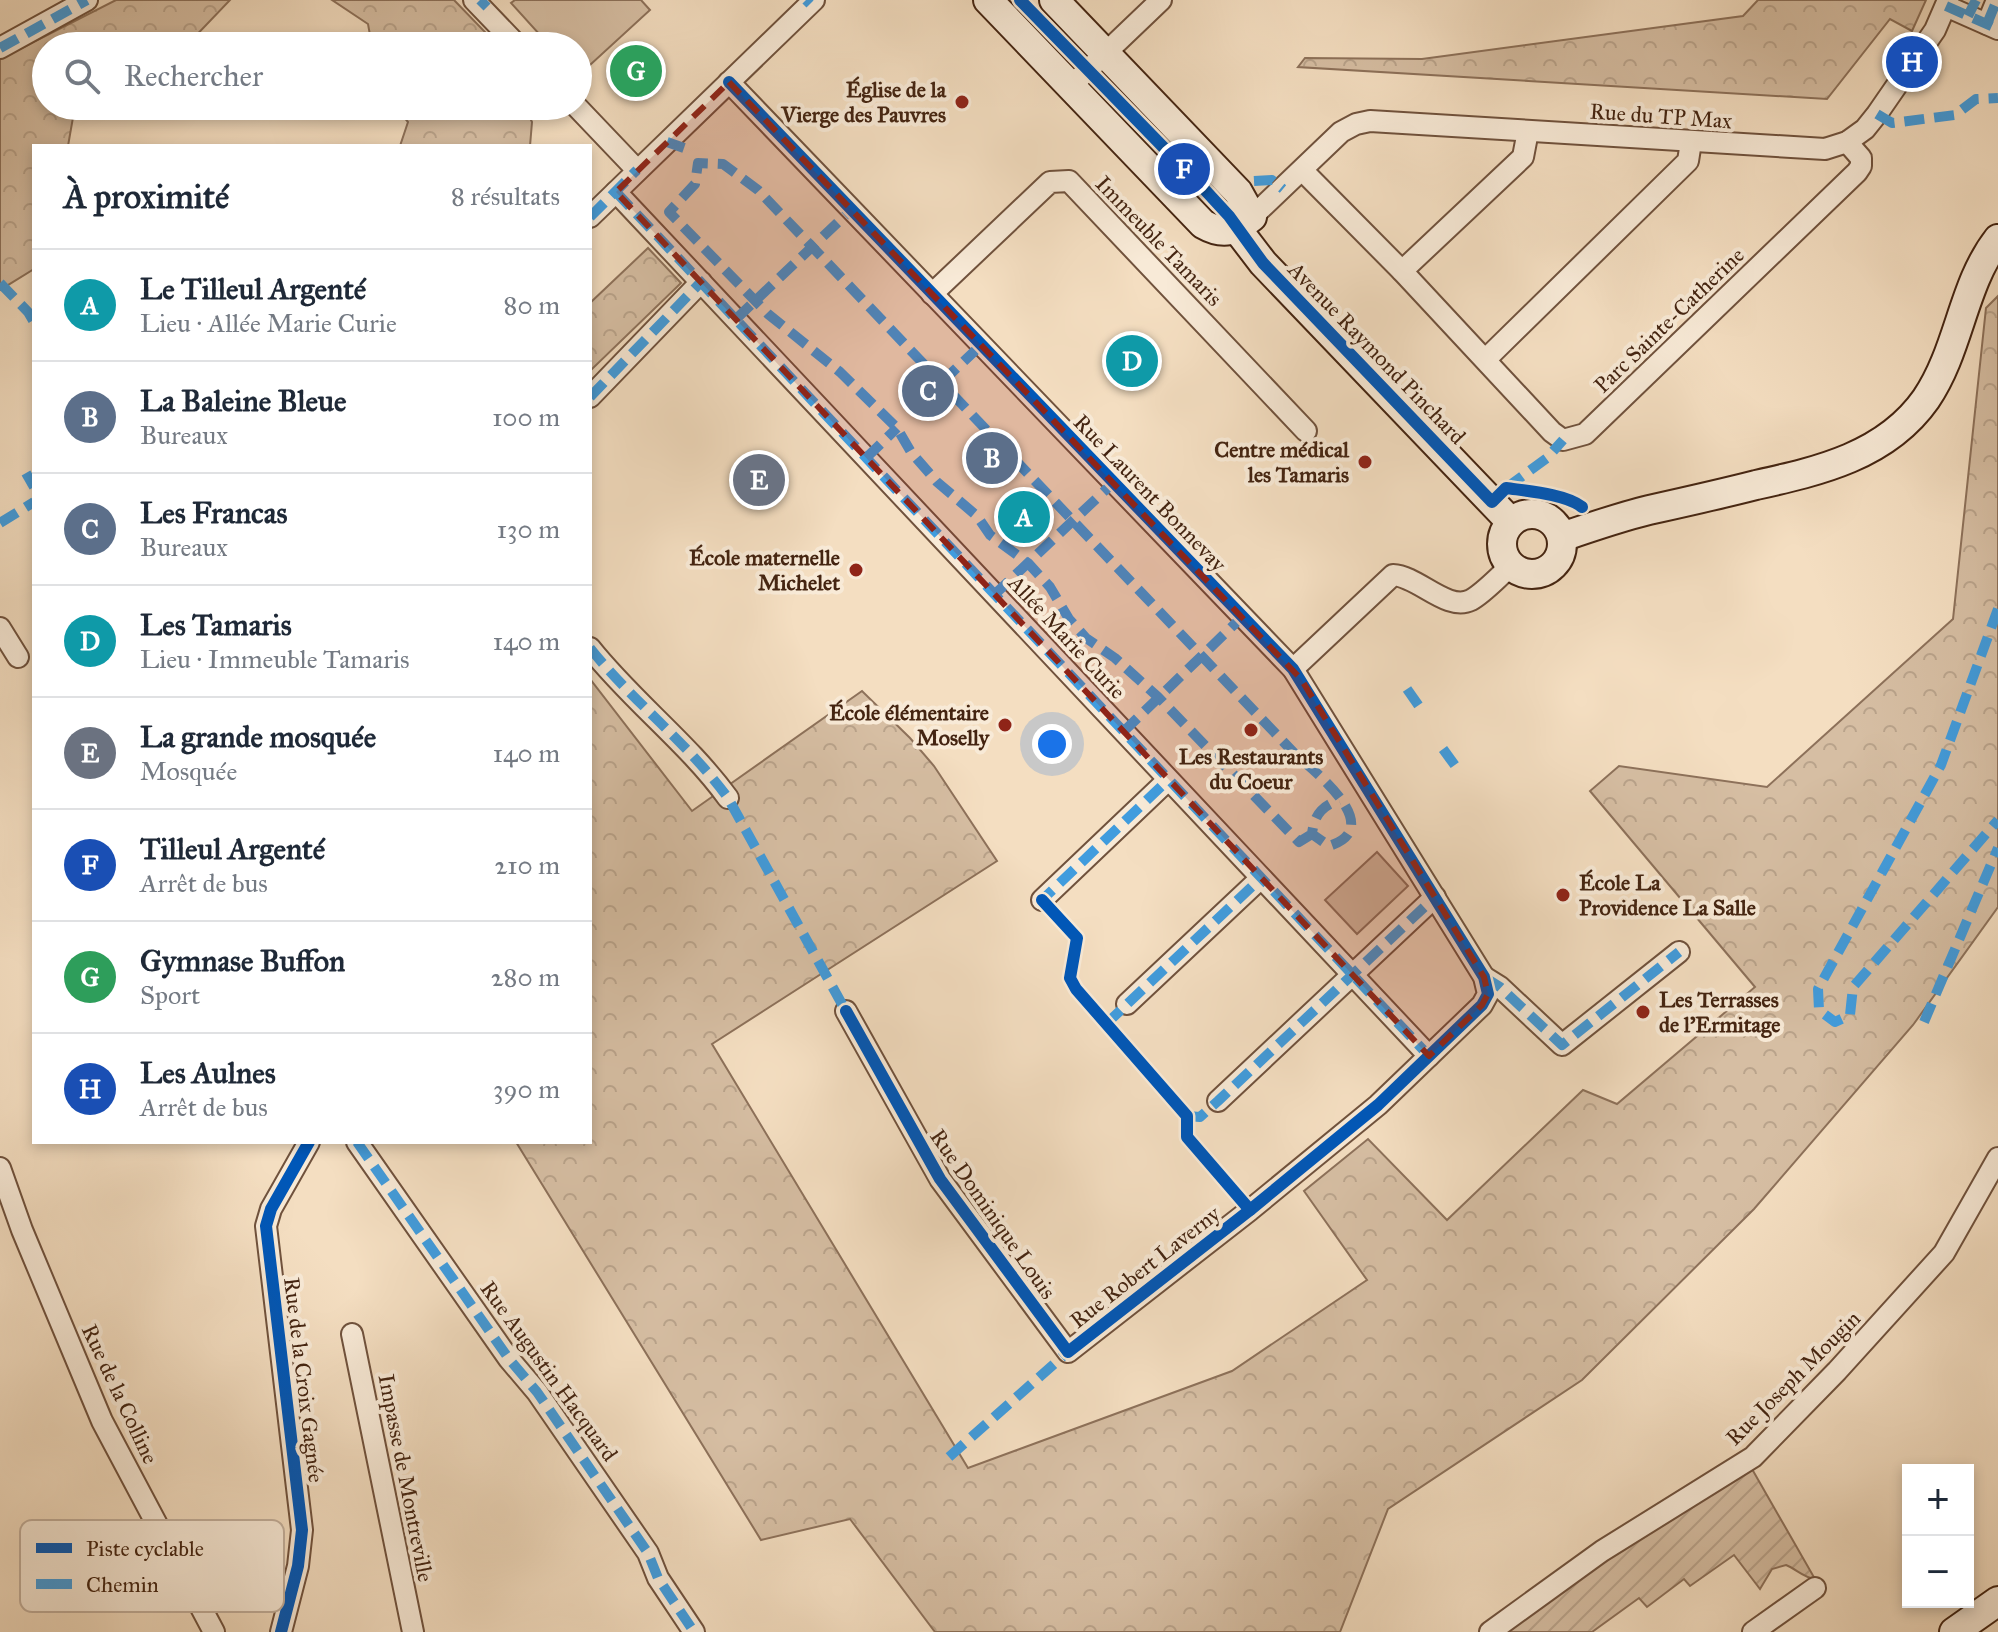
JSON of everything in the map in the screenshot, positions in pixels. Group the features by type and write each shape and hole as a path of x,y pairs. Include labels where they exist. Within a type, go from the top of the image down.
{"street":[{"path":"0,48 87,0"},
{"path":"474,0 505,32"},
{"path":"592,215 814,0"},
{"path":"988,0 1203,224 1215,231 1244,223 1309,165"},
{"name":"Avenue Raymond Pinchard","path":"1054,0 1238,192 1244,223 1263,263 1511,522"},
{"path":"1071,86 1161,0"},
{"path":"1847,142 1865,129 1877,114 1935,30 1947,3 1992,26 1997,0"},
{"name":"Rue Laurent Bonnevay","path":"729,82 1293,669 1484,977"},
{"path":"589,120 637,170"},
{"name":"Rue du TP Max","path":"1309,165 1341,132 1370,121 1825,149 1847,142"},
{"path":"1402,271 1523,157 1528,131"},
{"path":"1486,359 1688,161 1691,142"},
{"name":"Parc Sainte-Catherine","path":"1309,165 1402,271 1552,432 1563,440 1585,434 1857,172 1861,158 1847,142"},
{"name":"Immeuble Tamaris","path":"932,294 1050,182 1069,181 1306,431"},
{"name":"Allée Marie Curie","path":"616,192 1429,1056"},
{"path":"1562,537 1613,520 1830,467 1867,450 1898,428 1923,402 1945,367 1980,265 1998,239"},
{"path":"592,395 701,282"},
{"path":"1527,513 1545,516 1559,528 1562,537 1561,554 1544,572 1526,574 1511,566 1504,556 1504,532 1511,522 1527,513"},
{"path":"1293,669 1393,575 1402,575 1438,596 1459,603 1471,600 1511,566"},
{"path":"0,628 18,657"},
{"path":"592,650 728,798"},
{"path":"1042,900 1168,780"},
{"path":"1127,1004 1261,878"},
{"path":"1218,1101 1435,897"},
{"path":"1484,977 1500,987 1562,1045 1679,952"},
{"name":"Rue Robert Laverny","path":"1068,1352 1378,1105 1482,1005 1488,994 1484,977"},
{"name":"Rue Dominique Louis","path":"846,1011 940,1179 1068,1352"},
{"name":"Rue de la Croix Gagnée","path":"281,1632 298,1566 302,1530 266,1226 271,1209 308,1144"},
{"name":"Rue Augustin Hacquard","path":"358,1144 648,1553 658,1578 694,1632"},
{"name":"Rue Joseph Mougin","path":"1490,1632 1602,1551 1753,1457 1944,1253 1998,1158"},
{"name":"Rue de la Colline","path":"0,1168 24,1237 102,1421 155,1520"},
{"name":"Impasse de Montreville","path":"352,1334 413,1632"},
{"path":"1753,1632 1815,1588"},
{"path":"1954,1632 1998,1601"},
{"name":"Rue de la Colline","path":"203,1612 214,1632"}],"highlighted area":[{"path":"729,82 1301,679 1484,977 1488,994 1482,1005 1429,1056 616,192"}],"green space":[{"path":"116,0 230,0 199,32 53,32"},
{"path":"332,0 454,0 485,32 369,32 368,24"},
{"path":"515,0 641,0 650,10 592,63 592,32 537,32 511,3"},
{"path":"1758,0 1926,0 1912,31 1890,19 1827,99 1298,67 1305,58 1422,59 1743,16"},
{"path":"32,43 32,120 73,120 68,144 32,144 32,270 0,290 0,59"},
{"path":"406,120 531,120 530,144 401,144"},
{"path":"648,248 681,283 592,369 592,301"},
{"path":"1998,296 1998,907 1913,1025 1754,1209 1582,1380 1388,1509 1340,1632 935,1632 850,1519 761,1540 517,1144 592,1144 592,682 692,811 862,691 934,766 997,861 712,1044 968,1468 1232,1371 1367,1280 1304,1191 1368,1139 1447,1220 1583,1090 1617,1104 1755,987 1590,791 1619,766 1767,787 1953,619 1986,308"},
{"path":"1377,852 1408,886 1357,934 1325,900"},
{"path":"1752,1469 1815,1579 1786,1565 1772,1569 1760,1589 1734,1555 1690,1586 1684,1579 1647,1607 1639,1598 1592,1632 1508,1632 1572,1582"}],"marked path":[{"path":"0,48 87,0"},
{"path":"480,7 487,0"},
{"path":"806,0 810,4"},
{"path":"1968,16 1976,0"},
{"path":"1987,24 1997,0"},
{"path":"1946,6 1998,29"},
{"path":"1877,114 1892,123 1955,115 1976,99 1998,98"},
{"path":"667,142 684,148"},
{"path":"1312,834 1299,842 1158,697 1115,658 1086,638 1069,619 1050,587 1028,563 990,535 977,516 937,482 911,452 897,428 840,372 768,314 669,212 695,184 698,163 723,164 758,190 1295,754 1331,787 1349,814 1351,827 1345,838 1329,846 1312,834 1313,827 1320,812 1339,800"},
{"path":"592,215 637,170"},
{"path":"1254,181 1272,180 1283,189"},
{"path":"616,192 1429,1056"},
{"path":"736,319 851,210"},
{"path":"592,395 701,282"},
{"path":"0,283 32,319"},
{"path":"942,382 981,345"},
{"path":"866,458 897,428"},
{"path":"1506,488 1547,458 1563,440"},
{"path":"26,473 32,484"},
{"path":"994,595 1113,483"},
{"path":"0,523 32,503"},
{"path":"1998,609 1941,765 1818,989 1819,1010 1835,1022 1850,1015 1853,987 1998,820"},
{"path":"1123,732 1242,617"},
{"path":"592,650 728,798 848,1015"},
{"path":"1407,689 1421,709"},
{"path":"1443,749 1459,771"},
{"path":"1046,904 1042,900 1168,780"},
{"path":"1924,1022 1998,848"},
{"path":"1106,1024 1261,878"},
{"path":"1187,1116 1200,1117 1435,897"},
{"path":"1484,977 1500,987 1562,1045 1679,952"},
{"path":"358,1144 509,1359 537,1392 648,1553 658,1578 694,1632"},
{"path":"949,1457 1071,1349"}],"cycle path":[{"path":"1020,0 1205,190 1229,216 1263,263 1492,502 1506,488 1556,496 1582,507"},
{"path":"729,82 1293,669 1484,977 1488,994 1482,1005 1378,1105 1068,1352 940,1179 846,1011"},
{"path":"1042,900 1077,938 1070,978 1076,989 1187,1116 1187,1137 1250,1210"},
{"path":"281,1632 298,1566 302,1530 266,1226 271,1209 308,1144"}],"place":[{"name":"Les Aulnes","path":"1912,62"},
{"name":"Gymnase Buffon","path":"636,71"},
{"name":"Église de la Vierge des Pauvres","path":"962,102"},
{"name":"Tilleul Argenté","path":"1184,169"},
{"name":"Les Tamaris","path":"1132,361"},
{"name":"Les Francas","path":"928,391"},
{"name":"La Baleine Bleue","path":"992,458"},
{"name":"Centre médical les Tamaris","path":"1365,462"},
{"name":"La grande mosquée","path":"759,480"},
{"name":"Le Tilleul Argenté","path":"1024,517"},
{"name":"École maternelle Michelet","path":"856,570"},
{"name":"École élémentaire Moselly","path":"1005,725"},
{"name":"Les Restaurants du Coeur","path":"1251,730"},
{"name":"École La Providence La Salle","path":"1563,895"},
{"name":"Les Terrasses de l'Ermitage","path":"1643,1012"}]}
